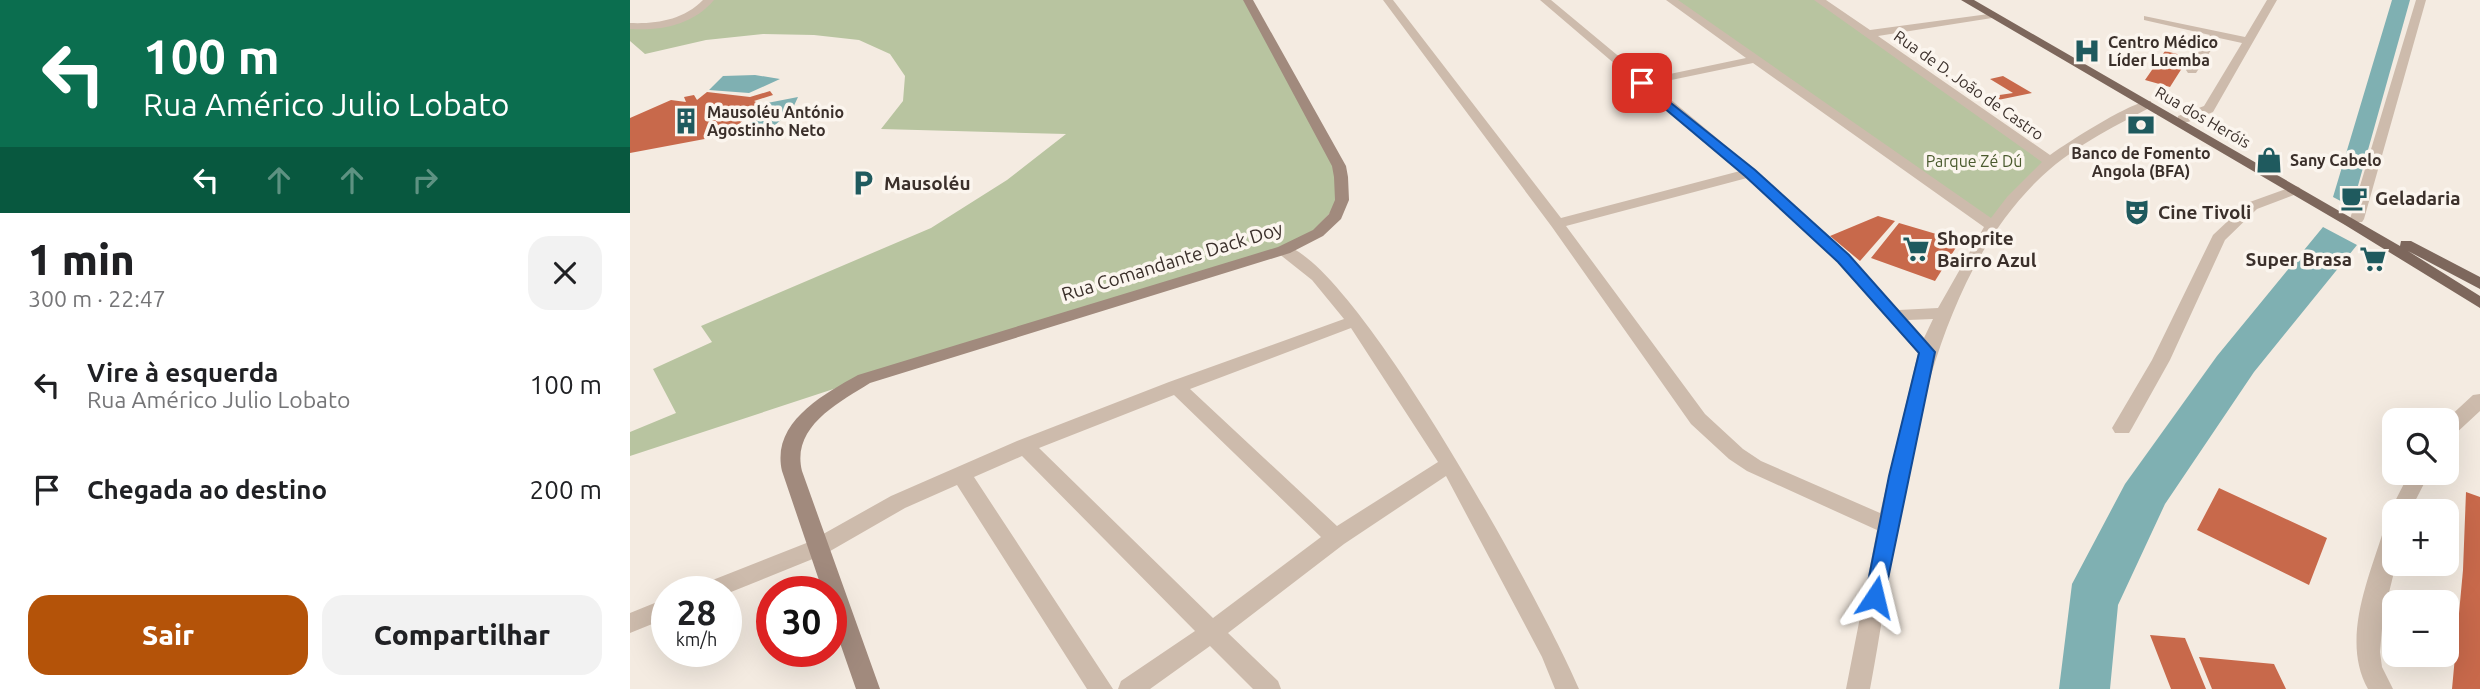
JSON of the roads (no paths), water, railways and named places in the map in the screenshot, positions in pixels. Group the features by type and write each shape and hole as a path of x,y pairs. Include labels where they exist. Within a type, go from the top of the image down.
{"main road":[{"name":"Rua dos Heróis","path":"1966,0 2294,190 2480,284"},
{"name":"Rua dos Heróis","path":"1975,0 2480,294"},
{"name":"Rua dos Heróis","path":"2353,220 2480,303"}],"street":[{"path":"630,26 648,27 675,22 701,9 709,0"},
{"name":"Rua Comandante Dack Doy","path":"868,689 792,471 789,454 793,437 808,419 864,379 1284,250 1318,233 1336,216 1342,200 1339,166 1248,0"},
{"path":"1388,0 1558,223 1698,419 1736,454 1765,471 1888,526"},
{"path":"1545,0 1750,173 1843,258 1927,352"},
{"path":"1671,0 1991,225"},
{"name":"Rua de D. João de Castro","path":"1819,0 2051,162"},
{"path":"2183,119 2209,108 2272,0"},
{"path":"2353,220 2421,0"},
{"name":"Rua de D. João de Castro","path":"1869,34 1992,15"},
{"path":"2148,18 2249,41"},
{"path":"2192,70 2216,33"},
{"path":"1642,83 1757,60"},
{"path":"1858,689 1888,526 1927,352 1944,313 1991,225 2051,162 2114,121 2147,104"},
{"path":"1558,223 1750,173"},
{"path":"2122,428 2161,360 2218,238 2252,206 2294,190"},
{"path":"1284,250 1318,277 1355,321 1450,464 1553,654 1567,689"},
{"path":"1894,316 1944,313"},
{"path":"742,578 817,548 898,502 1024,446 1175,386 1355,321"},
{"path":"1175,386 1336,538"},
{"path":"2459,419 2480,400"},
{"path":"1024,446 1269,689"},
{"path":"1130,689 1213,631 1336,538 1450,464"},
{"path":"960,473 1101,689"},
{"path":"2381,689 2369,664 2370,627 2382,573"},
{"path":"630,623 651,614"}],"water":[{"path":"2392,0 2410,0 2352,207 2333,197"},
{"path":"755,75 780,79 749,93 709,90 723,76"},
{"path":"798,97 792,110 774,126 745,125 762,104"},
{"path":"2323,227 2357,245 2254,372 2165,504 2118,605 2110,689 2059,689 2072,584 2125,484 2217,356"}],"place":[{"name":"Centro Médico Líder Luemba","path":"2087,51"},
{"name":"Mausoléu António Agostinho Neto","path":"686,121"},
{"name":"Banco de Fomento Angola (BFA)","path":"2141,125"},
{"name":"Sany Cabelo","path":"2269,160"},
{"name":"Mausoléu","path":"863,183"},
{"name":"Geladaria","path":"2354,198"},
{"name":"Cine Tivoli","path":"2137,212"},
{"name":"Shoprite Bairro Azul","path":"1916,249"},
{"name":"Super Brasa","path":"2373,259"}],"park label":[{"name":"Parque Zé Dú","path":"1974,161"}]}
